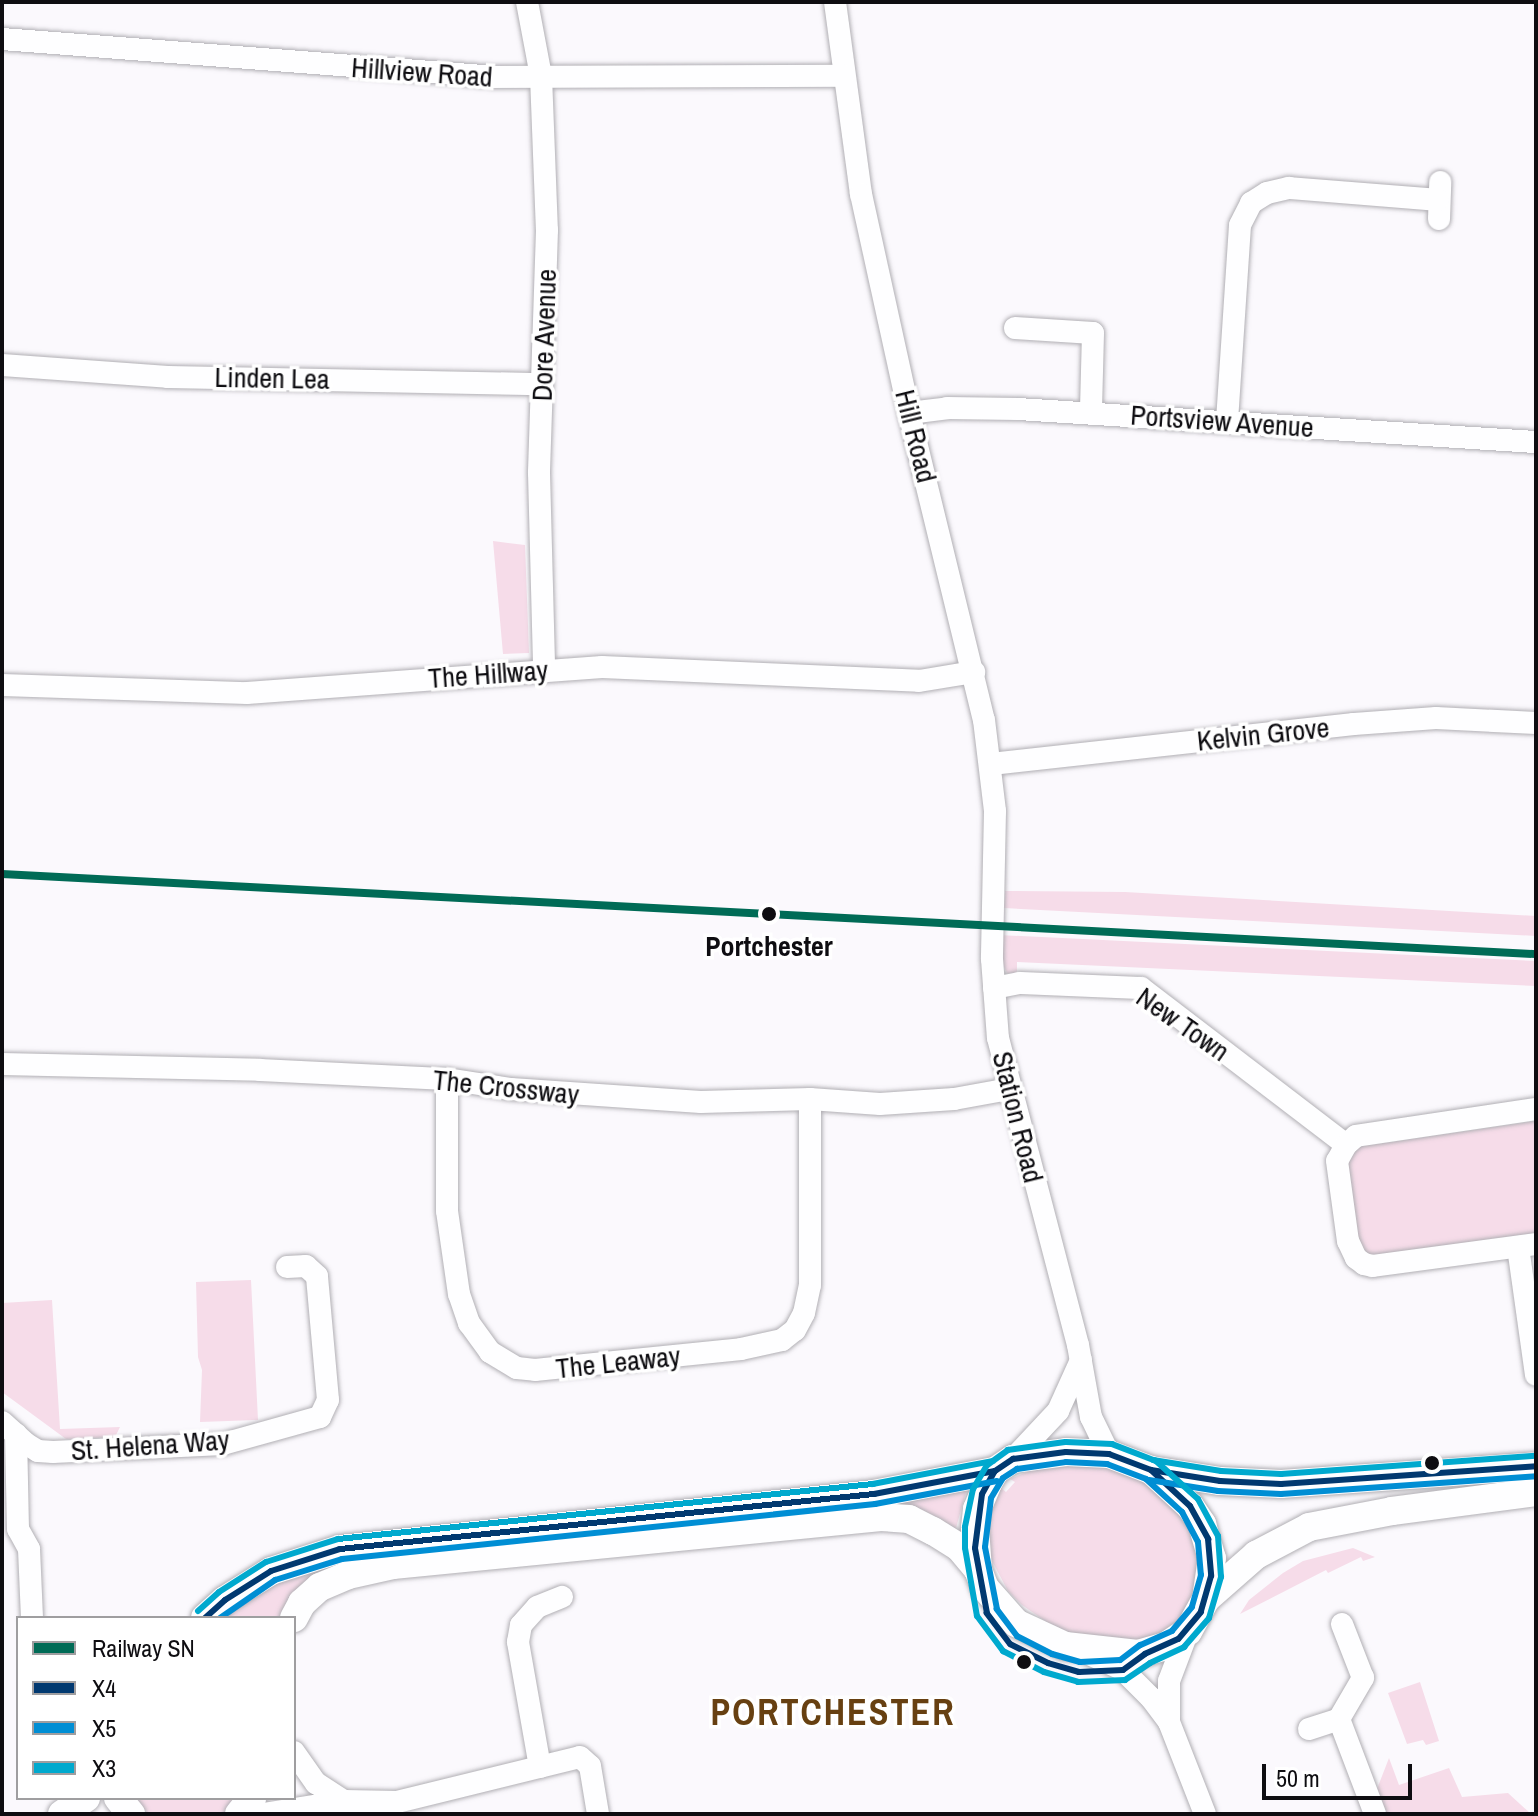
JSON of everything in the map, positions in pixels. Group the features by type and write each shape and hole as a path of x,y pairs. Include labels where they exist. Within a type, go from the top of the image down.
{"main road":[{"path":"207,1616 225,1600 271,1571 340,1549 874,1494 1056,1452 1109,1454 1151,1470 1220,1481 1281,1484 1536,1466"},
{"path":"1004,1465 977,1509 978,1570 985,1588 1016,1623 1038,1636 1079,1649 1145,1654 1188,1631 1206,1599 1256,1555 1309,1527 1381,1513 1536,1492"},
{"path":"1151,1470 1181,1497 1202,1524 1212,1558 1206,1599"},
{"path":"295,1616 302,1603 320,1587 348,1575 393,1565 881,1517 909,1519 933,1531 959,1547 978,1570"},
{"path":"62,1814 83,1800"}],"street":[{"name":"Dore Avenue","path":"527,2 541,76 547,230 539,473 544,669"},
{"name":"Hill Road","path":"835,2 861,194 909,413 974,672 991,764 993,869"},
{"name":"Hillview Road","path":"2,39 494,77 843,76"},
{"path":"1227,421 1240,225 1251,203 1267,193 1289,188 1439,200"},
{"path":"1015,328 1093,333 1091,412"},
{"name":"Linden Lea","path":"2,365 168,377 542,384"},
{"name":"Portsview Avenue","path":"909,413 947,408 1091,412 1536,442"},
{"name":"The Hillway","path":"2,685 174,694 247,693 602,667 919,681 974,672"},
{"name":"Kelvin Grove","path":"991,764 1354,724 1436,718 1536,723"},
{"name":"Station Road","path":"993,869 994,988 998,1038 1081,1360 1091,1417 1109,1454"},
{"name":"New Town","path":"994,988 1037,983 1141,988 1346,1145"},
{"name":"The Crossway","path":"2,1064 260,1070 447,1079 511,1089 701,1102 810,1099 880,1104 918,1103 1009,1089"},
{"name":"The Leaway","path":"447,1079 447,1211 459,1294 469,1323 490,1352 517,1368 535,1370 741,1349 782,1340 795,1330 804,1313 810,1285 810,1099"},
{"path":"1536,1109 1356,1136 1346,1145 1337,1161 1348,1241 1356,1258 1364,1264 1373,1266 1527,1245 1536,1375"},
{"name":"St. Helena Way","path":"9,1428 38,1451 196,1447 223,1444 320,1417 328,1400 317,1276 306,1266 287,1267"},
{"path":"1004,1465 1058,1411 1081,1360"},
{"path":"9,1428 18,1529 29,1549 32,1616"},
{"path":"540,1767 518,1642 521,1625 537,1607 562,1597"},
{"path":"1309,1729 1339,1719 1363,1678 1342,1624"},
{"path":"1169,1722 1169,1681 1188,1631"},
{"path":"1079,1649 1123,1670 1145,1691 1169,1722 1205,1814"},
{"path":"1339,1719 1375,1814"},
{"path":"296,1755 316,1783 344,1801"},
{"path":"263,1814 344,1801 397,1802 580,1757 590,1766 598,1814"}],"shaded area":[{"path":"493,541 525,545 529,653 503,654"},
{"path":"1005,891 1125,892 1536,916 1536,936 1004,908"},
{"path":"998,935 1536,961 1536,986 1017,962 1017,975 1007,973 1003,965"},
{"path":"1536,1121 1536,1238 1371,1255 1362,1250 1354,1236 1346,1158 1350,1148"},
{"path":"251,1280 258,1420 200,1422 202,1370 198,1357 196,1282"},
{"path":"52,1300 60,1429 120,1427 115,1437 66,1439 2,1392 2,1303"},
{"path":"1098,1464 1142,1481 1171,1501 1198,1544 1197,1596 1174,1627 1150,1639 1113,1642 1061,1632 1022,1605 1008,1591 992,1561 988,1546 988,1511 1001,1488 1006,1492 1015,1482 1010,1479 1044,1465"},
{"path":"967,1488 955,1532 930,1517 896,1507 398,1553 361,1559 317,1574 298,1588 281,1616 225,1616 266,1588 297,1574 367,1555 907,1500"},
{"path":"1353,1548 1375,1557 1363,1561 1361,1557 1328,1573 1326,1570 1240,1614 1249,1600 1303,1561"},
{"path":"1420,1682 1439,1741 1426,1745 1423,1740 1407,1744 1388,1693"},
{"path":"1389,1758 1399,1785 1449,1768 1462,1797 1508,1793 1531,1814 1387,1814 1377,1789"},
{"path":"134,1800 241,1800 222,1814 149,1814"}],"rail line":[{"name":"SN","path":"2,874 1536,954"}],"transit line":[{"name":"X3","path":"1065,1442 1008,1450 987,1465 973,1489 965,1527 965,1548 977,1616 1003,1651 1044,1672 1078,1682 1125,1680 1150,1663 1184,1647 1209,1618 1221,1577 1218,1536 1198,1499 1156,1461 1112,1444 1066,1442"},
{"name":"X4","path":"1066,1452 1109,1454 1151,1470 1190,1506 1208,1539 1211,1576 1201,1612 1178,1639 1145,1654 1123,1670 1079,1672 1048,1663 1010,1644 987,1613 975,1548 982,1494 995,1471 1013,1459 1066,1452"},
{"name":"X3","path":"1153,1460 1221,1471 1281,1474 1535,1456"},
{"name":"X3","path":"198,1611 219,1592 266,1562 338,1539 873,1484 993,1461"},
{"name":"X5","path":"1066,1462 1107,1464 1146,1479 1182,1512 1198,1542 1201,1575 1192,1607 1172,1631 1140,1645 1120,1660 1080,1662 1052,1654 1017,1636 997,1609 985,1547 991,1498 1003,1478 1017,1469 1066,1462"},
{"name":"X4","path":"1151,1470 1220,1481 1281,1484 1536,1466"},
{"name":"X4","path":"207,1616 225,1600 271,1571 340,1549 874,1494 995,1471"},
{"name":"X5","path":"1149,1480 1218,1491 1281,1494 1536,1476"},
{"name":"X5","path":"223,1616 275,1580 342,1559 875,1504 997,1481"}],"place":[{"name":"Portchester","path":"769,914"}],"district":[{"name":"PORTCHESTER","path":"833,1713"}]}
